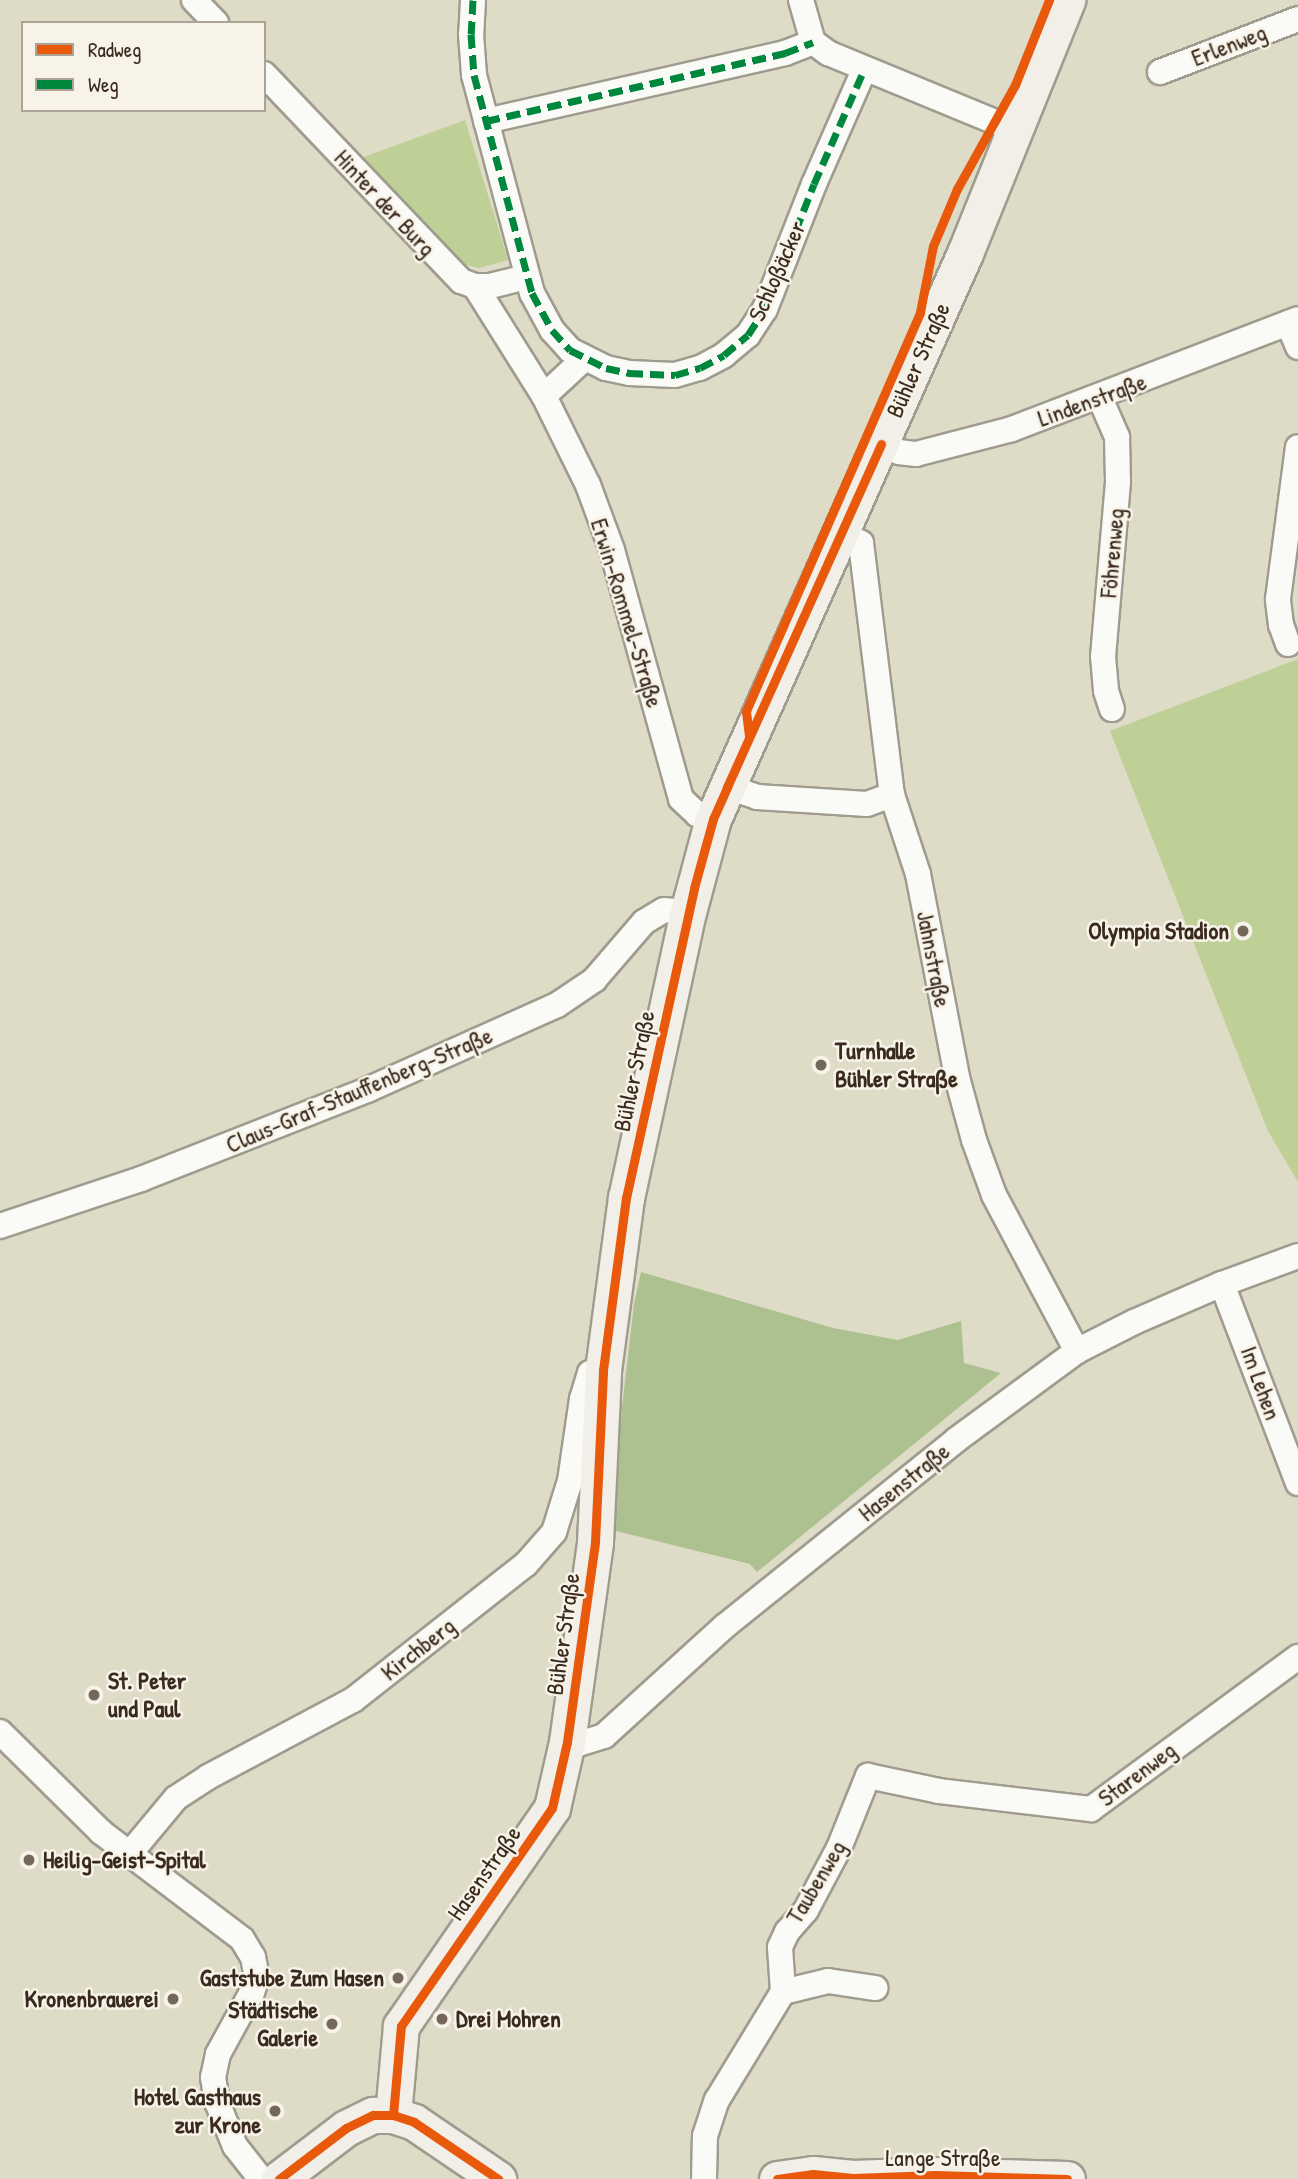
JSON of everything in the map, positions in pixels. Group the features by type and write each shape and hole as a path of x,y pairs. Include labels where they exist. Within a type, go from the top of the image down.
{"street":[{"path":"194,0 214,21"},
{"name":"Schloßäcker","path":"472,0 474,75 526,276 552,330 570,350 584,359 629,373 675,375 724,355 748,335 765,309 814,184 864,70"},
{"path":"801,0 813,42 828,53 1017,131"},
{"name":"Bühler Straße","path":"567,1742 595,1542 603,1370 626,1198 688,912 713,819 842,534 1017,131 1067,0"},
{"name":"Erlenweg","path":"1160,72 1298,19"},
{"path":"486,121 785,52 813,42"},
{"name":"Hinter der Burg","path":"266,76 448,270 461,281 475,286"},
{"path":"475,286 490,286 526,276"},
{"name":"Erwin-Rommel-Straße","path":"475,286 544,396 588,485 612,550 681,799 697,814 713,819"},
{"path":"1293,321 1298,347"},
{"name":"Lindenstraße","path":"881,444 899,452 916,454 1012,429 1100,398 1293,321"},
{"path":"544,396 584,359"},
{"name":"Föhrenweg","path":"1100,398 1117,437 1118,482 1103,656 1106,691 1112,709"},
{"path":"1288,644 1281,625 1278,599 1298,447"},
{"name":"Jahnstraße","path":"842,534 860,542 892,796 918,874 958,1081 974,1140 994,1195 1077,1351"},
{"path":"727,787 757,797 867,804 892,796"},
{"name":"Claus-Graf-Stauffenberg-Straße","path":"0,1226 153,1175 367,1090 544,1011 594,980 644,922 664,909 688,912"},
{"name":"Hasenstraße","path":"393,2115 397,2040 408,2015 552,1808 567,1742 578,1744 604,1736 735,1618 956,1440 1077,1351 1133,1322 1222,1283 1298,1256"},
{"name":"Im Lehen","path":"1222,1283 1298,1483"},
{"name":"Kirchberg","path":"131,1852 176,1798 208,1777 353,1700 526,1564 554,1532 570,1481 582,1399 590,1373 603,1370"},
{"name":"Starenweg","path":"868,1776 939,1791 1091,1809 1298,1657"},
{"path":"0,1732 101,1832 131,1852 242,1939 253,1957 257,1977 252,1992 218,2053 213,2077 217,2102 235,2146 261,2179"},
{"name":"Taubenweg","path":"783,1992 780,1947 786,1932 806,1910 839,1848 868,1776"},
{"path":"704,2179 705,2136 717,2100 783,1992 828,1981 875,1987"},
{"path":"279,2179 346,2129 373,2115 393,2115 414,2122 498,2179"},
{"name":"Lange Straße","path":"777,2179 813,2174 853,2178 934,2175 1067,2179"}],"green space":[{"path":"465,120 508,260 479,268 462,264 430,236 361,158"},
{"name":"Olympia Stadion","path":"1298,659 1298,1182 1268,1131 1110,731"},
{"path":"641,1272 833,1328 898,1340 961,1321 964,1363 1001,1373 757,1572 750,1564 608,1529 634,1304"}],"marked path":[{"path":"473,0 471,34 474,75 532,293 552,330 570,350 606,368 629,373 675,375 700,368 724,355 748,335 765,309 814,184 864,70"},
{"path":"486,121 785,53 813,42"}],"cycle path":[{"path":"749,736 746,711 920,312 933,246 957,189 1015,85 1049,0"},
{"path":"393,2115 401,2026 552,1808 567,1742 595,1542 603,1370 626,1198 694,888 713,819 881,444"},
{"path":"279,2179 346,2128 373,2115 393,2115 414,2122 498,2179"},
{"path":"777,2179 813,2174 853,2178 935,2175 1067,2179"}],"place":[{"name":"Olympia Stadion","path":"1243,931"},
{"name":"Turnhalle Bühler Straße","path":"821,1065"},
{"name":"St. Peter und Paul","path":"94,1695"},
{"name":"Heilig-Geist-Spital","path":"29,1860"},
{"name":"Gaststube Zum Hasen","path":"398,1978"},
{"name":"Kronenbrauerei","path":"173,1999"},
{"name":"Drei Mohren","path":"442,2019"},
{"name":"Städtische Galerie","path":"332,2024"},
{"name":"Hotel Gasthaus zur Krone","path":"275,2111"}]}
